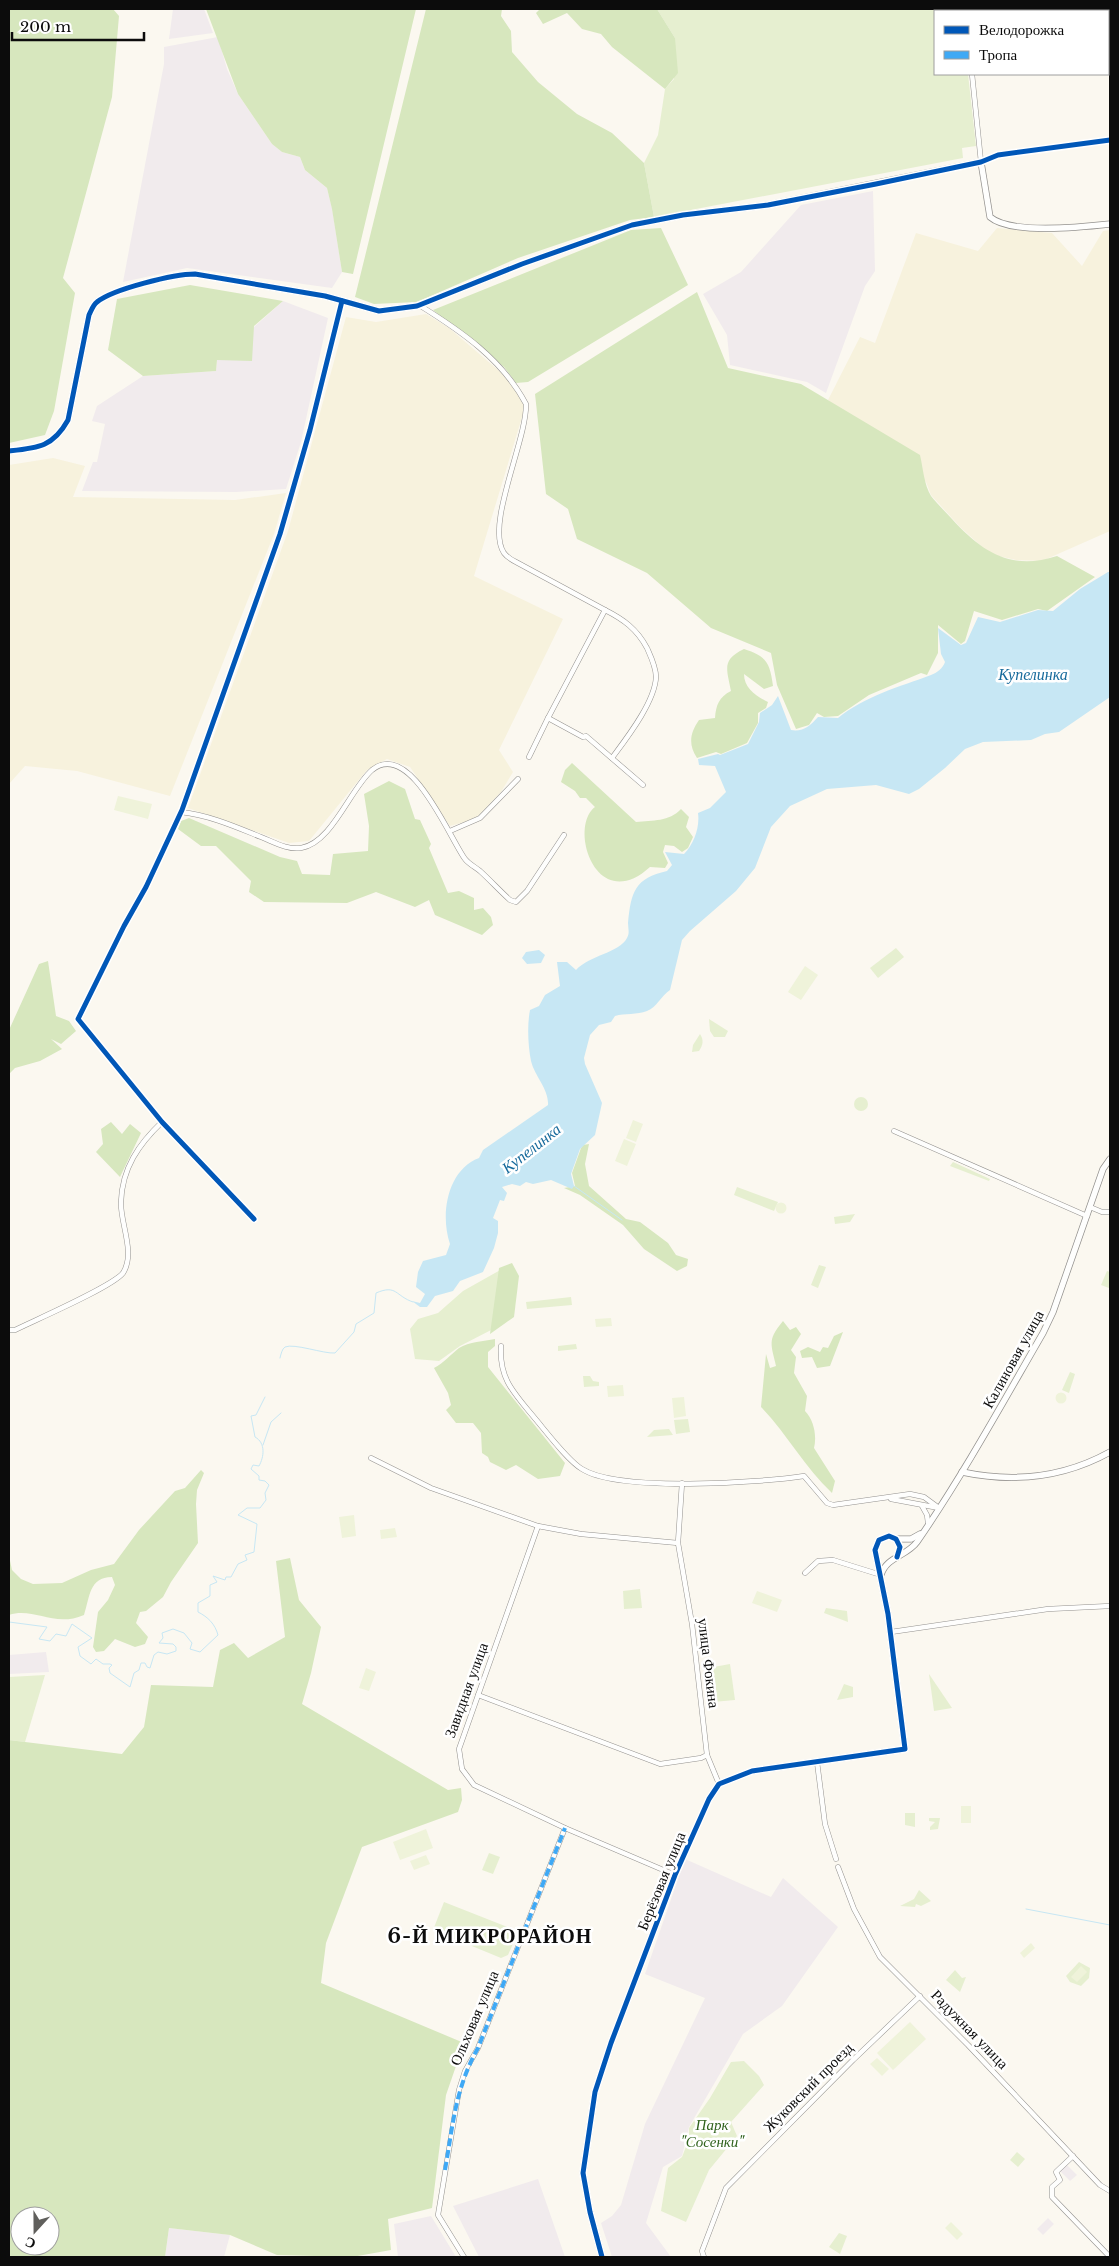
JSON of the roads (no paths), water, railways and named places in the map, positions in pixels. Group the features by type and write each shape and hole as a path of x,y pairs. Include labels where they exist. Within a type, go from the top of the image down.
{"street":[{"path":"972,75 981,162 990,217 995,221 1016,226 1056,228 1110,224"},
{"path":"9,452 45,445 61,432 68,420 89,316 95,304 106,296 179,275 195,274 325,296 379,311 419,306 522,264 632,225 683,215 768,205 981,162 998,155 1110,140"},
{"path":"254,1219 162,1122 78,1019 124,926 146,887 182,812 280,534 310,430 342,301"},
{"path":"419,306 451,324 495,362 526,404 523,429 498,524 504,553 516,562 605,610 633,628 650,655 656,674 654,688 639,720 612,758"},
{"path":"529,757 605,610"},
{"path":"548,718 583,737 586,736 643,785"},
{"path":"182,812 236,827 284,846 303,848 324,834 371,771 379,766 390,764 401,767 411,774 450,831 455,844 467,862 510,900 516,902 527,891 564,836"},
{"path":"450,831 480,818 518,779"},
{"path":"9,1330 15,1330 84,1296 122,1274 128,1257 121,1203 122,1188 138,1146 162,1122"},
{"path":"894,1131 1087,1216"},
{"name":"Калиновая улица","path":"881,1575 886,1565 913,1547 962,1472 1046,1328 1103,1169 1110,1159"},
{"path":"1090,1207 1102,1212 1110,1212"},
{"path":"501,1346 504,1378 535,1418 581,1468 600,1477 666,1484 750,1482 804,1476 826,1503 834,1505 915,1495 924,1497 939,1508"},
{"path":"962,1472 998,1478 1037,1477 1073,1469 1110,1452"},
{"path":"371,1458 431,1488 538,1526 581,1534 678,1543"},
{"name":"улица Фокина","path":"682,1483 678,1543 692,1624 707,1755 719,1784"},
{"path":"887,1499 939,1508"},
{"path":"922,1506 928,1515 928,1523"},
{"name":"Завидная улица","path":"538,1526 458,1749 462,1770 474,1785 565,1828 676,1875"},
{"path":"719,1784 752,1771 906,1749 891,1632 876,1546 879,1540 889,1536 896,1539 911,1539 923,1531"},
{"path":"876,1554 886,1561 895,1558 900,1548 896,1539"},
{"path":"805,1573 818,1561 833,1560 881,1575"},
{"path":"891,1632 1048,1609 1110,1606"},
{"path":"478,1695 660,1764 701,1758 707,1755"},
{"path":"817,1762 825,1824 836,1858"},
{"name":"Берёзовая улица","path":"602,2257 590,2212 584,2173 596,2086 676,1875 709,1799 719,1784"},
{"name":"Ольховая улица","path":"464,2257 438,2215 459,2090 465,2071 478,2048 565,1828"},
{"name":"Радужная улица","path":"838,1867 854,1909 880,1957 920,1996 1100,2185 1110,2191"},
{"name":"Жуковский проезд","path":"704,2257 702,2251 726,2188 853,2060 920,1996"},
{"path":"1073,2156 1056,2172 1060,2180 1052,2187 1052,2197 1110,2257"}],"water":[{"name":"Купелинка","path":"1110,572 1110,697 1059,732 1045,734 1031,740 983,742 965,749 919,789 909,794 876,785 827,789 790,806 771,827 755,868 736,891 682,940 670,990 647,1011 615,1016 611,1022 599,1025 590,1035 584,1058 585,1064 602,1103 595,1135 580,1149 571,1174 574,1186 572,1189 551,1180 533,1184 526,1182 520,1186 512,1184 502,1187 507,1193 504,1201 500,1200 493,1218 498,1221 498,1233 494,1248 483,1272 460,1281 453,1291 435,1296 427,1307 420,1307 412,1301 420,1303 425,1294 416,1287 418,1272 423,1261 446,1255 450,1244 447,1232 446,1207 453,1183 460,1172 468,1164 479,1158 483,1150 548,1105 544,1088 531,1061 528,1022 530,1010 539,1006 545,995 560,986 557,962 567,962 576,970 623,943 628,934 633,895 641,882 656,874 667,871 672,865 665,852 684,854 696,835 698,813 710,808 726,792 715,766 699,765 698,759 720,755 748,744 759,722 760,713 772,705 778,696 791,730 806,728 818,717 838,718 848,710 871,698 940,670 945,662 941,654 938,628 961,645 966,643 978,617 1000,622 1038,610 1053,611 1080,589"},
{"path":"539,950 545,955 541,963 527,964 522,958 526,952"}],"waterway":[{"path":"574,1186 622,1220"},
{"name":"Купелинка","path":"280,1358 284,1348 289,1346 335,1353 354,1332 356,1324 374,1313 376,1293 392,1290 413,1302"},
{"name":"Купелинка","path":"9,1622 47,1627 39,1639 50,1641 56,1634 66,1636 72,1624 92,1638 78,1647 80,1656 91,1664 96,1659 103,1664 112,1665 109,1668 110,1673 130,1687 134,1673 139,1670 141,1663 145,1663 150,1668 154,1655 158,1652 167,1654 176,1651 176,1647 173,1644 159,1643 163,1638 162,1633 173,1629 184,1633 192,1643 190,1649 200,1652 218,1635 211,1621 198,1612 198,1603 210,1596 210,1585 217,1582 213,1576 225,1580 226,1577 231,1577 238,1564 247,1560 245,1555 254,1552 257,1524 238,1515 247,1508 260,1508 266,1500 265,1493 269,1485 265,1481 259,1480 259,1476 251,1469 253,1465 259,1466 263,1450 261,1443 255,1437 251,1416 256,1415 265,1397"},
{"path":"263,1445 271,1422 281,1413"},
{"path":"1026,1909 1110,1925"}],"district":[{"name":"6-Й МИКРОРАЙОН","path":"490,1936"}],"park label":[{"name":"Парк \"Сосенки\"","path":"712,2132"}]}
